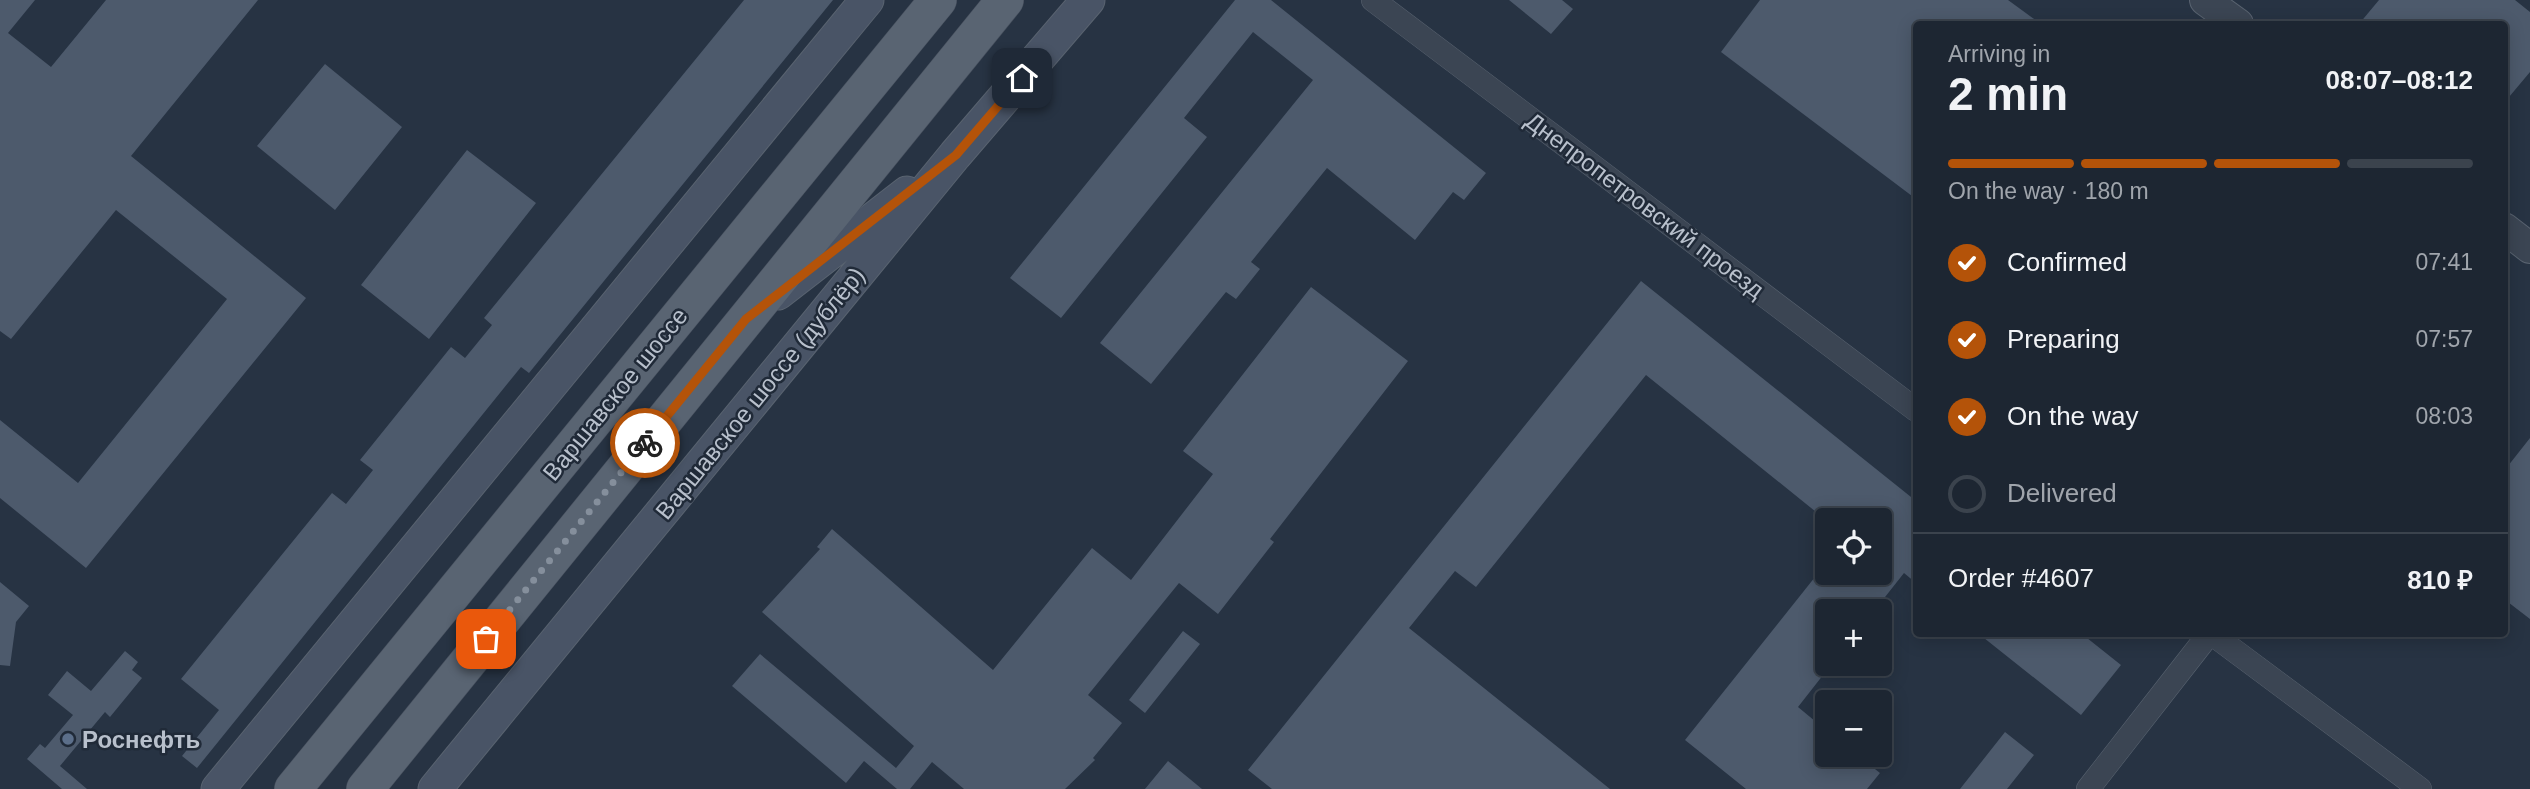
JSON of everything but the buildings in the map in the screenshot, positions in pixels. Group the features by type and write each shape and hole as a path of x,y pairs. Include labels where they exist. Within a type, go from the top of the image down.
{"main road":[{"path":"218,789 867,0"},
{"path":"889,60 916,0"},
{"name":"Варшавское шоссе","path":"293,789 938,0"},
{"path":"365,789 1005,0"},
{"name":"Варшавское шоссе (дублёр)","path":"435,789 956,155 1088,0"},
{"path":"746,319 956,155"}],"street":[{"name":"Днепропетровский проезд","path":"1373,0 1913,408"},
{"path":"2205,0 2234,21"},
{"path":"2508,231 2530,248"},
{"path":"2088,789 2209,637"},
{"path":"2215,637 2420,789"}],"way so far":[{"path":"486,639 645,443"}],"place":[{"name":"Роснефть","path":"68,739"}],"route":[{"path":"645,443 746,319 956,155 1022,78"}]}
